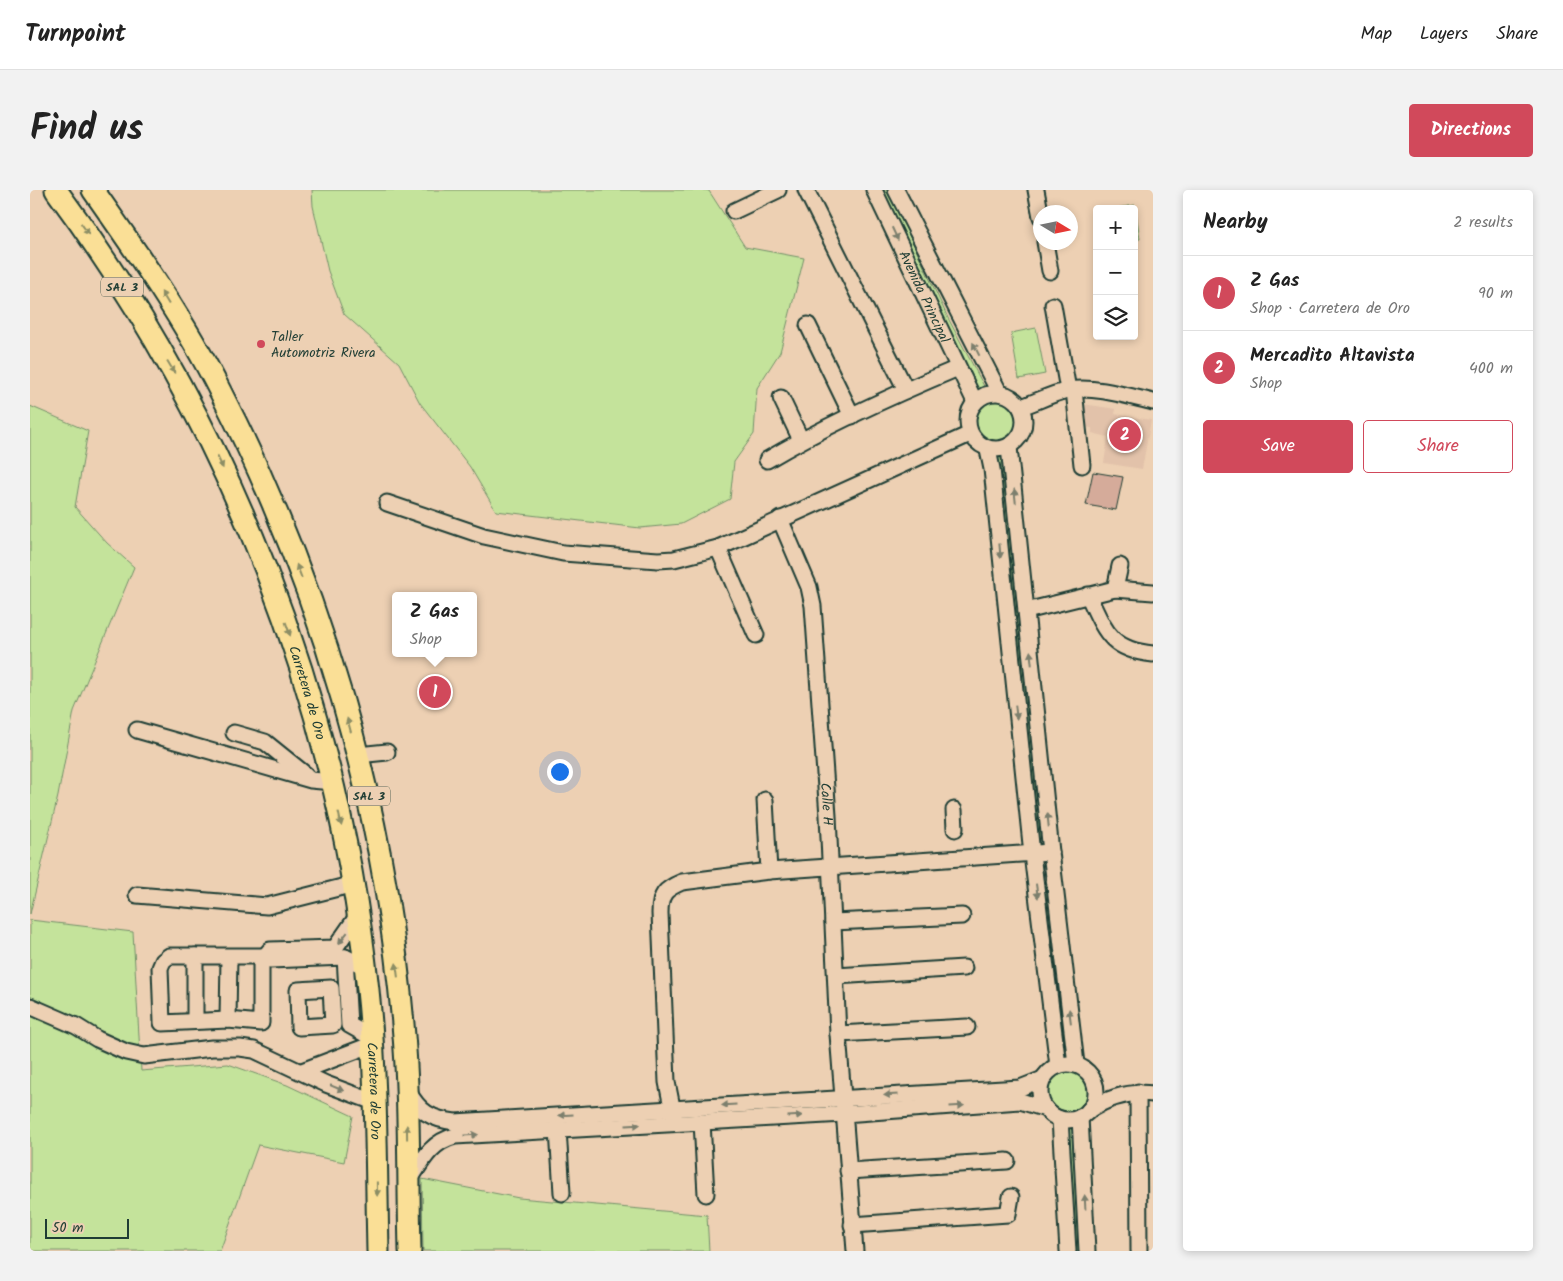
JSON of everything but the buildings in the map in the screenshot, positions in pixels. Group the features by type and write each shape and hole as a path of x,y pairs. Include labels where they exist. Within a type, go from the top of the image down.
{"highway":[{"name":"Carretera de Oro","path":"56,190 86,231 183,387 243,510 304,676 321,781 354,884 368,990 372,1041 378,1251"},
{"name":"SAL 3","path":"93,190 140,257 208,369 237,426 273,502 332,662 366,780 388,902 404,1025 410,1251"},
{"path":"183,387 195,388 201,386 206,378 208,369"},
{"path":"210,441 210,432 218,422 226,421 237,426"}],"street":[{"path":"734,211 778,190"},
{"path":"806,190 906,390"},
{"name":"Avenida Principal","path":"874,190 975,402"},
{"name":"Avenida Principal","path":"896,190 998,392"},
{"path":"1036,190 1038,205"},
{"path":"1046,250 1050,271"},
{"path":"1053,305 1071,390 1082,465"},
{"path":"808,326 852,416"},
{"path":"767,460 801,440 906,390 958,368"},
{"path":"1021,407 1071,390 1117,393 1153,402"},
{"path":"998,392 1011,397 1021,407 1024,427 1018,440 1009,447 988,450 980,445 970,434 968,420 975,402 982,396 998,392"},
{"path":"781,398 801,440"},
{"path":"387,503 484,536 563,553 658,560 718,548 970,434"},
{"path":"1009,447 1051,852 1076,1064 1092,1079 1138,1094"},
{"path":"988,450 992,469 1032,854 1058,1066"},
{"name":"Calle H","path":"780,519 809,587 813,606 831,868 842,1097 855,1251"},
{"path":"718,548 756,635"},
{"path":"1115,590 1120,566"},
{"path":"1026,611 1115,590 1153,592"},
{"path":"1088,595 1105,631 1120,647 1136,653 1153,654"},
{"path":"137,730 321,781"},
{"path":"234,733 265,742 321,781"},
{"path":"358,755 387,752"},
{"path":"765,800 769,871"},
{"path":"954,810 955,829"},
{"path":"674,1116 667,1082 660,913 660,900 663,892 682,882 769,871 1051,852"},
{"path":"137,895 267,906 354,884"},
{"path":"267,956 335,948 358,915"},
{"path":"833,922 962,916"},
{"path":"267,956 261,1023 228,1020 158,1023 160,968 163,961 169,956 229,957 267,956 345,957 365,967"},
{"path":"195,956 195,1020"},
{"path":"228,1020 229,957"},
{"path":"345,957 349,1025"},
{"path":"836,976 964,968"},
{"path":"330,988 332,1025"},
{"path":"368,990 347,988 298,990 299,1027 349,1025 372,1041"},
{"path":"30,1006 76,1026 96,1039 126,1052 144,1056 212,1048 254,1050 268,1059 302,1071 332,1086 374,1102"},
{"path":"838,1034 967,1027"},
{"path":"302,1071 372,1041"},
{"path":"408,1182 429,1150 446,1138 558,1129 842,1097 1020,1088 1042,1079 1058,1066 1076,1064"},
{"path":"1042,1079 1040,1092 1046,1109"},
{"path":"1088,1251 1085,1113 1096,1094 1092,1079"},
{"path":"406,1087 414,1103 425,1114 439,1120 454,1122 674,1116 702,1122 1020,1101 1046,1109 1060,1119 1068,1120 1085,1113 1101,1102 1138,1094"},
{"path":"1138,1094 1139,1251"},
{"path":"1060,1119 1068,1251"},
{"path":"702,1122 706,1194"},
{"path":"558,1129 562,1193"},
{"path":"848,1171 1007,1161"},
{"path":"852,1225 1008,1214 1011,1197"}],"shaded area":[{"path":"1083,404 1116,409 1115,414 1151,420 1142,469 1104,463 1108,437 1092,433 1092,428 1084,427"}],"green space":[{"path":"312,190 706,190 709,191 745,247 804,258 780,352 757,388 754,434 734,462 730,499 681,524 640,528 496,511 470,467 420,403 399,363 344,314 328,271 313,206"},
{"path":"880,190 888,190 948,318 986,390 977,395"},
{"path":"1036,328 1045,374 1019,379 1011,333"},
{"path":"995,399 1007,403 1013,409 1017,421 1013,433 1007,439 995,443 983,439 977,433 973,421 977,409 983,403"},
{"path":"30,406 88,431 75,507 107,543 134,567 74,711 58,796 30,914"},
{"path":"1000,457 1004,458 1041,839 1037,838 997,460"},
{"path":"1042,880 1047,880 1048,883 1070,1061 1063,1062"},
{"path":"30,920 133,932 141,1071 228,1064 287,1085 353,1116 344,1162 258,1145 220,1251 30,1251"},
{"path":"1068,1071 1080,1075 1086,1081 1090,1093 1086,1105 1080,1111 1068,1115 1056,1111 1050,1105 1046,1093 1050,1081 1056,1075"},
{"path":"1069,1127 1073,1129 1081,1251 1075,1251"},
{"path":"422,1179 519,1198 707,1215 709,1251 423,1251"}],"place":[{"name":"Taller Automotriz Rivera","path":"261,344"},
{"name":"Mercadito Altavista","path":"1125,435"},
{"name":"Z Gas","path":"435,692"}]}
